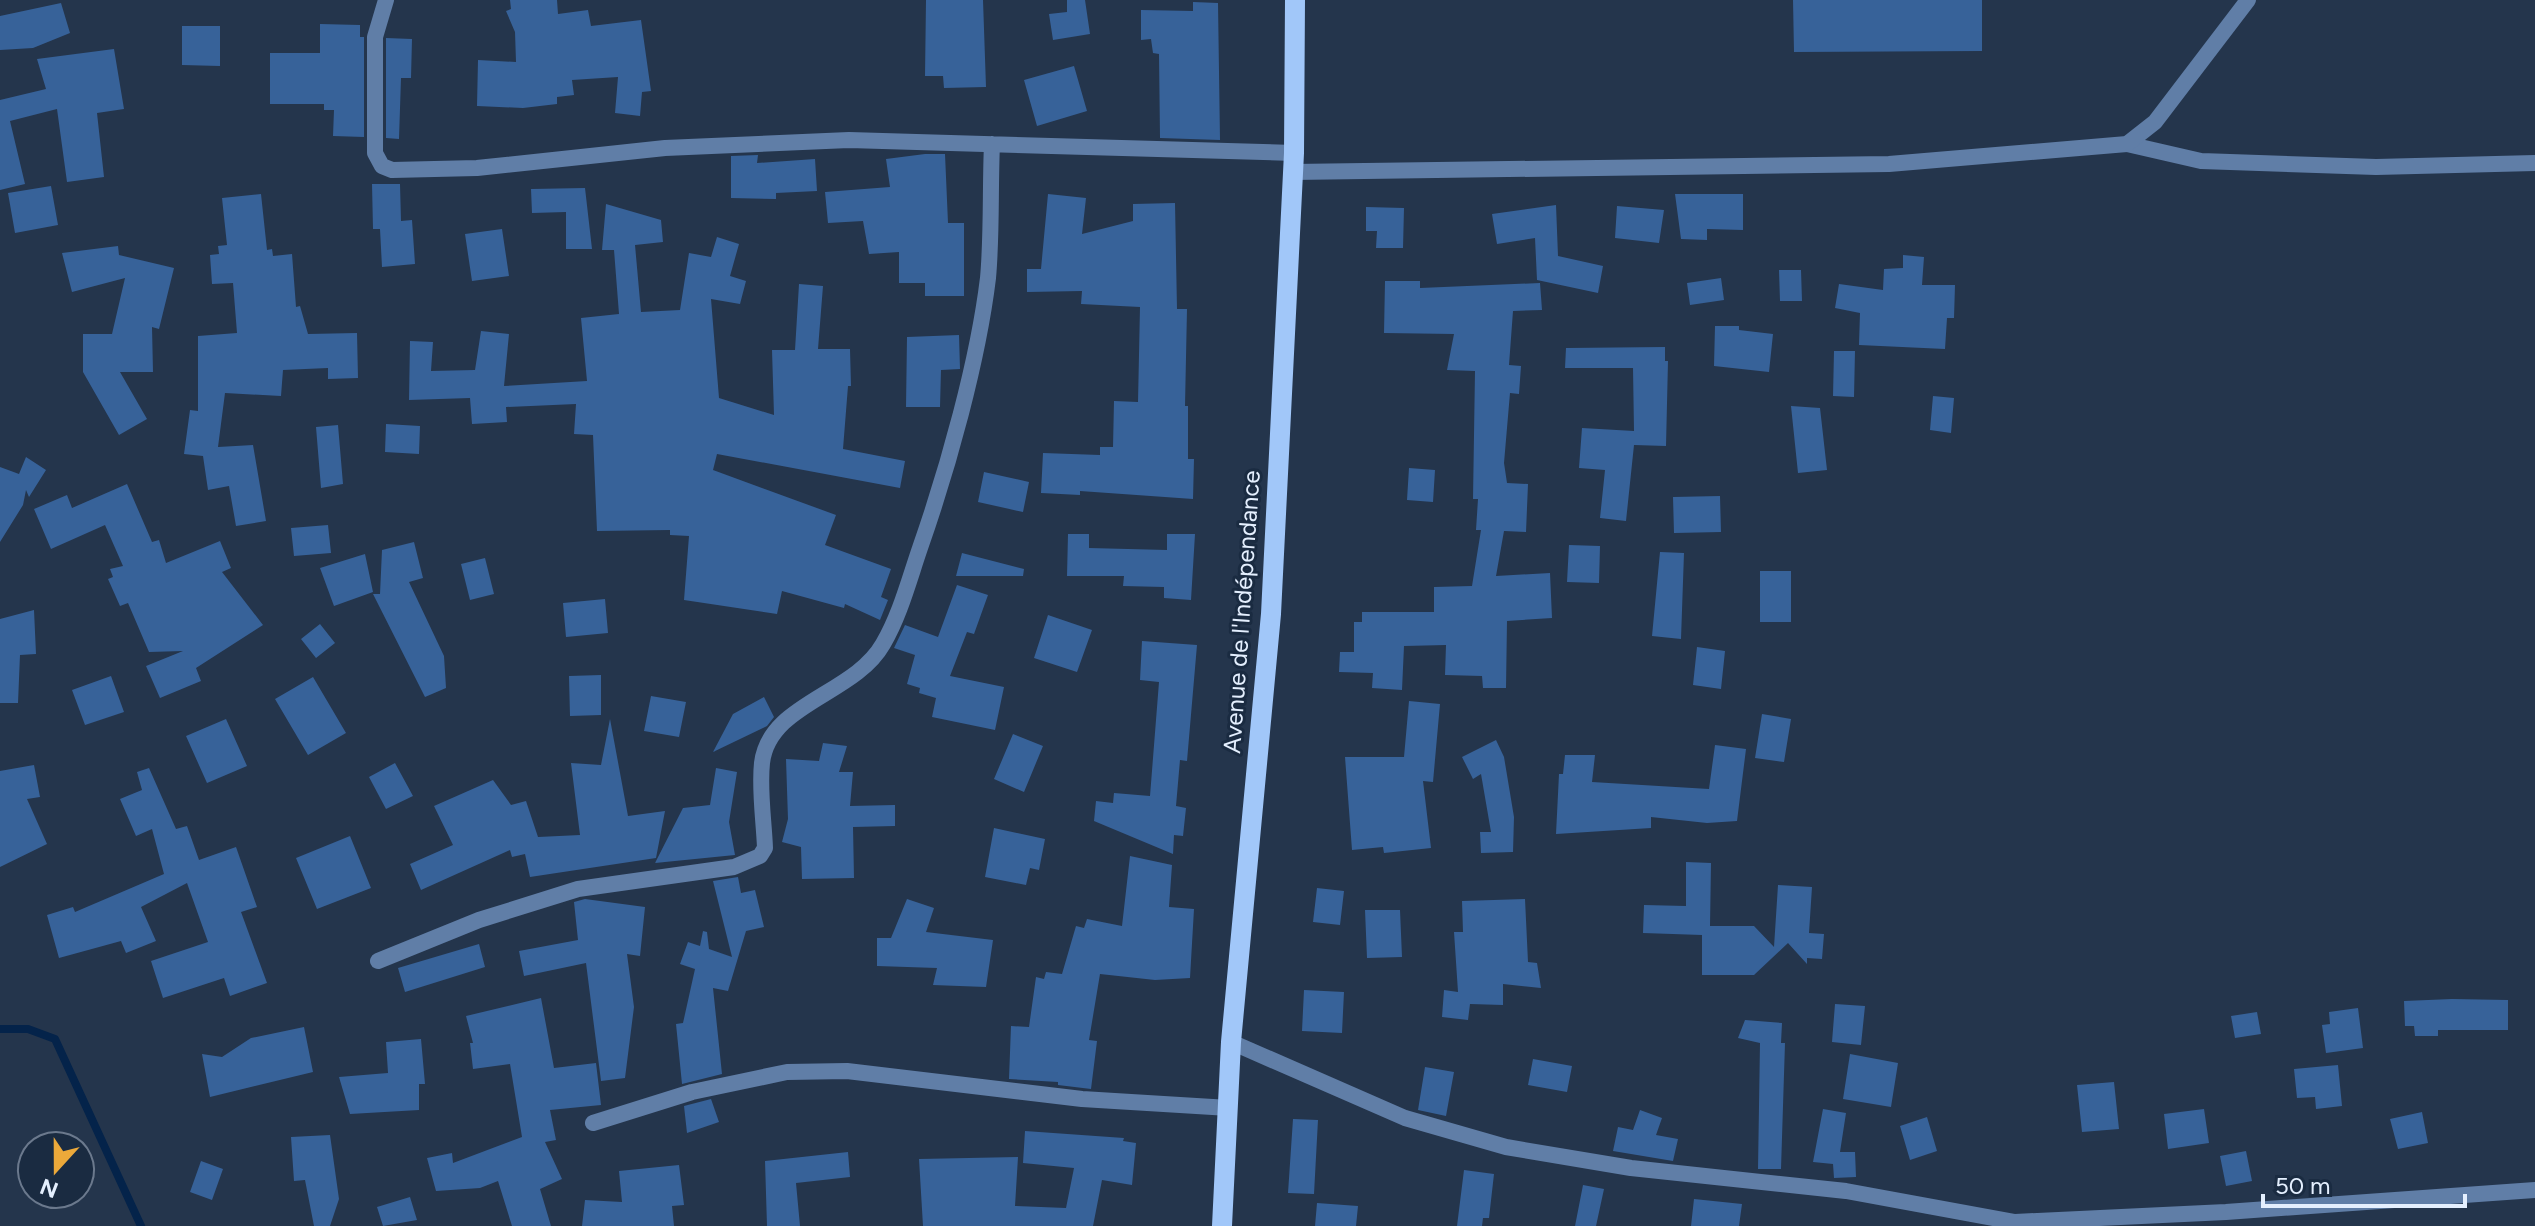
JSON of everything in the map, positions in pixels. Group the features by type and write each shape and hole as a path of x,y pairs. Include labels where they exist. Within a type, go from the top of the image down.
{"main road":[{"name":"Avenue de l'Indépendance","path":"1222,1226 1231,1042 1271,614 1294,163 1295,0"}],"street":[{"path":"386,0 375,37 375,153 382,166 392,170 477,168 696,147 849,140 992,144 1294,163 1889,164 2127,144 2201,161 2376,167 2535,163"},
{"path":"2127,144 2155,122 2248,0"},
{"path":"378,961 479,920 578,889 734,867 760,856 765,848 762,763 767,742 779,726 804,707 857,676 883,645 937,500 982,318 988,275 992,144"},
{"path":"1231,1042 1405,1118 1506,1147 1631,1168 1846,1191 2015,1222 2226,1212 2535,1190"},
{"path":"593,1123 658,1106 692,1092 773,1075 847,1071 1082,1099 1229,1108"}],"building":[{"path":"510,0 557,0 558,14 588,10 591,26 641,20 651,91 642,92 640,116 615,113 618,77 572,80 574,95 557,97 557,104 523,108 477,106 478,60 516,62 515,32 506,11 511,9"},
{"path":"926,0 983,0 986,87 944,88 943,76 925,76"},
{"path":"1067,0 1085,0 1090,34 1053,40 1049,14 1067,12"},
{"path":"1793,0 1982,0 1982,51 1794,52"},
{"path":"1193,2 1218,3 1220,140 1160,138 1159,54 1153,53 1151,39 1141,40 1141,10 1193,11"},
{"path":"61,3 70,33 33,48 0,50 0,16"},
{"path":"320,24 360,25 360,37 364,37 364,137 333,136 334,110 324,110 324,104 270,104 270,53 320,53"},
{"path":"182,26 220,26 220,66 182,65"},
{"path":"386,38 412,39 411,78 401,78 399,139 386,138"},
{"path":"114,49 124,109 97,113 104,177 67,182 57,109 10,121 25,184 0,190 0,100 46,89 37,59"},
{"path":"1074,66 1087,111 1037,126 1024,80"},
{"path":"945,154 948,223 964,223 964,296 925,296 925,283 899,283 899,252 869,254 863,221 828,223 825,192 890,187 886,159"},
{"path":"758,155 757,163 815,159 817,191 776,193 776,199 731,198 731,156"},
{"path":"372,184 400,184 401,221 412,220 415,264 382,267 380,229 373,229"},
{"path":"51,186 58,225 15,233 8,193"},
{"path":"585,188 592,249 566,249 566,212 532,213 531,189"},
{"path":"261,194 267,250 272,249 273,256 292,254 296,307 300,306 308,334 357,333 358,378 328,379 328,368 283,370 281,396 225,393 218,447 253,445 266,521 236,526 229,486 208,490 203,456 184,454 190,410 198,411 198,336 237,333 233,283 212,284 210,255 219,254 218,246 227,245 222,198"},
{"path":"1048,194 1086,198 1082,234 1133,221 1133,204 1175,203 1177,309 1187,309 1185,406 1188,406 1188,459 1194,459 1193,499 1080,491 1080,495 1041,493 1043,453 1100,455 1100,447 1113,447 1114,401 1138,402 1140,307 1081,304 1082,291 1027,292 1027,269 1041,269"},
{"path":"1675,194 1743,194 1743,230 1707,229 1707,240 1681,239"},
{"path":"606,204 661,220 663,242 635,245 641,312 680,310 689,253 711,257 717,237 739,244 730,276 746,281 740,304 711,299 719,398 774,415 772,350 795,350 799,284 823,286 818,349 850,349 851,386 848,386 843,449 905,461 900,488 717,454 713,470 836,515 825,545 891,569 881,597 888,600 880,620 845,604 844,608 782,591 777,614 684,600 689,536 670,535 670,530 597,531 593,435 574,434 576,404 506,407 507,422 472,424 470,398 409,400 410,341 433,342 431,371 475,370 481,331 509,334 504,386 587,381 581,318 619,314 614,250 602,250"},
{"path":"1556,205 1558,256 1603,266 1598,293 1537,280 1535,238 1497,244 1492,214"},
{"path":"1617,206 1664,210 1659,243 1615,238"},
{"path":"1366,207 1404,208 1403,248 1376,248 1377,231 1366,231"},
{"path":"502,229 509,276 472,281 465,234"},
{"path":"118,246 119,255 174,268 159,329 152,327 153,372 120,372 147,419 119,435 83,372 83,334 112,334 125,278 72,292 62,253"},
{"path":"1903,255 1924,257 1922,285 1955,285 1954,318 1947,318 1945,349 1859,345 1860,313 1835,308 1839,284 1883,290 1884,269 1903,268"},
{"path":"1779,270 1801,270 1802,301 1780,301"},
{"path":"1721,278 1724,300 1690,305 1687,283"},
{"path":"1385,281 1420,281 1420,288 1540,283 1542,310 1513,311 1509,365 1521,366 1519,394 1510,393 1504,463 1507,483 1528,484 1526,532 1504,531 1496,576 1550,573 1552,618 1507,621 1506,688 1483,688 1482,676 1445,675 1446,645 1404,646 1402,690 1372,688 1373,673 1339,672 1340,652 1354,652 1354,622 1362,622 1362,612 1434,612 1434,587 1472,586 1481,530 1476,530 1478,499 1473,499 1475,371 1447,370 1454,334 1384,333"},
{"path":"1715,326 1739,326 1739,330 1773,334 1769,372 1714,366"},
{"path":"959,335 960,369 941,370 940,407 906,407 907,337"},
{"path":"1665,347 1665,361 1668,361 1666,446 1634,445 1626,521 1600,518 1605,470 1579,468 1582,428 1634,431 1633,368 1565,368 1566,348"},
{"path":"1834,351 1855,351 1854,397 1833,396"},
{"path":"1933,396 1954,398 1951,433 1930,430"},
{"path":"1791,406 1820,408 1827,470 1798,473"},
{"path":"386,424 420,426 419,454 385,452"},
{"path":"338,425 343,484 321,488 316,427"},
{"path":"26,457 46,470 29,497 26,490 23,505 0,542 0,467 19,474"},
{"path":"1409,468 1435,470 1433,502 1407,500"},
{"path":"984,472 1029,482 1023,512 978,502"},
{"path":"127,484 152,542 159,540 166,563 220,541 231,568 222,572 263,625 196,668 201,681 160,698 146,666 183,651 149,652 128,603 120,606 108,579 113,577 110,569 123,566 105,525 51,549 34,509 67,495 72,508"},
{"path":"1720,496 1721,532 1674,533 1673,497"},
{"path":"328,525 331,553 294,556 291,528"},
{"path":"1068,534 1089,534 1089,548 1167,550 1167,534 1195,534 1191,600 1164,598 1164,587 1123,586 1124,576 1067,576"},
{"path":"414,542 423,578 409,582 444,656 446,688 425,697 373,594 380,594 382,550"},
{"path":"1569,545 1600,546 1599,583 1567,582"},
{"path":"1660,552 1684,553 1681,639 1652,636"},
{"path":"962,553 1024,569 1023,576 956,576"},
{"path":"365,554 373,592 334,606 320,568"},
{"path":"485,558 494,594 470,600 461,564"},
{"path":"1760,571 1791,571 1791,622 1760,622"},
{"path":"957,585 988,595 974,634 967,632 950,676 1004,687 995,730 932,717 936,698 919,693 920,688 907,684 915,655 894,648 905,625 938,637"},
{"path":"605,599 608,633 566,637 563,603"},
{"path":"34,610 36,654 20,655 18,703 0,703 0,619"},
{"path":"1048,615 1092,630 1077,672 1034,658"},
{"path":"320,624 335,643 316,658 301,639"},
{"path":"1142,641 1197,645 1187,761 1180,760 1176,806 1186,808 1183,836 1174,835 1173,854 1094,821 1096,801 1113,803 1114,793 1150,796 1159,682 1140,680"},
{"path":"1697,647 1725,651 1721,689 1693,685"},
{"path":"601,675 601,715 570,716 569,676"},
{"path":"111,676 124,712 85,725 72,690"},
{"path":"313,677 346,733 308,755 275,699"},
{"path":"651,696 686,702 679,737 644,731"},
{"path":"764,697 774,717 767,726 713,752 733,714"},
{"path":"1409,701 1440,704 1433,782 1423,781 1431,848 1384,853 1383,847 1352,850 1345,757 1404,757"},
{"path":"1762,714 1791,719 1784,762 1755,758"},
{"path":"226,719 247,766 207,783 186,736"},
{"path":"610,719 628,816 665,811 656,858 530,877 525,854 512,857 510,850 421,890 410,864 453,845 434,806 493,780 511,805 526,801 538,837 580,835 571,763 601,765"},
{"path":"1013,734 1043,746 1024,792 994,779"},
{"path":"1496,740 1504,757 1514,817 1513,852 1481,853 1480,832 1491,832 1481,774 1473,779 1462,757"},
{"path":"823,743 847,746 839,772 853,772 850,806 895,805 895,826 853,827 854,878 802,879 801,847 782,842 788,819 786,759 819,761"},
{"path":"1715,745 1746,749 1737,821 1707,823 1651,817 1651,828 1556,834 1559,774 1563,774 1565,755 1595,755 1592,782 1709,789"},
{"path":"395,763 413,796 386,809 369,777"},
{"path":"34,765 40,797 27,799 47,844 0,867 0,771"},
{"path":"149,768 176,829 187,826 199,860 236,847 257,907 241,912 267,983 230,996 224,978 163,998 151,961 208,942 187,883 141,907 156,941 126,953 121,941 59,958 47,915 73,907 75,912 164,874 152,829 136,836 120,799 142,790 137,772"},
{"path":"716,768 737,772 729,822 735,855 655,863 683,808 710,805"},
{"path":"994,828 1045,839 1039,870 1030,868 1026,885 985,877"},
{"path":"350,836 371,888 317,909 296,858"},
{"path":"1130,856 1172,865 1169,907 1194,909 1190,978 1155,980 1100,974 1089,1040 1097,1041 1091,1089 1058,1085 1058,1082 1009,1079 1011,1026 1029,1027 1036,977 1044,979 1046,972 1062,974 1076,926 1084,928 1087,919 1122,926"},
{"path":"1686,862 1711,863 1710,926 1754,926 1774,947 1778,885 1812,887 1809,933 1824,934 1822,959 1807,958 1807,964 1788,943 1754,975 1702,975 1702,935 1643,933 1644,905 1686,906"},
{"path":"738,877 741,893 755,890 764,927 746,931 728,991 713,988 722,1074 682,1084 676,1024 683,1023 695,969 680,964 688,942 700,946 703,931 707,932 709,949 732,957 713,881"},
{"path":"1317,888 1344,891 1340,925 1313,922"},
{"path":"585,899 645,907 640,956 627,954 634,1007 625,1078 601,1081 586,963 524,976 519,951 578,940 574,902"},
{"path":"907,899 934,908 926,932 993,940 986,987 933,985 937,968 877,966 877,938 891,938"},
{"path":"1525,899 1528,962 1537,963 1541,988 1503,984 1503,1005 1470,1004 1468,1020 1442,1017 1444,990 1458,992 1454,932 1463,932 1462,901"},
{"path":"1365,910 1400,910 1402,957 1367,958"},
{"path":"479,944 485,967 405,992 398,968"},
{"path":"1304,990 1344,992 1342,1033 1302,1031"},
{"path":"541,998 554,1068 596,1063 601,1105 550,1110 556,1140 545,1142 562,1179 540,1189 551,1226 512,1226 498,1181 480,1188 436,1191 427,1158 452,1153 453,1163 522,1137 510,1064 473,1069 470,1043 473,1043 466,1016"},
{"path":"2508,1000 2508,1030 2438,1030 2438,1036 2415,1036 2414,1026 2405,1026 2404,1001"},
{"path":"1835,1004 1865,1006 1861,1045 1832,1042"},
{"path":"2358,1008 2363,1048 2326,1053 2322,1025 2330,1024 2329,1012"},
{"path":"2257,1012 2261,1034 2235,1038 2231,1016"},
{"path":"1745,1020 1782,1023 1781,1043 1785,1043 1781,1169 1758,1169 1760,1043 1738,1038"},
{"path":"304,1027 313,1072 210,1097 202,1054 222,1057 251,1038"},
{"path":"421,1039 425,1084 419,1084 419,1110 350,1114 339,1077 388,1073 386,1042"},
{"path":"1850,1054 1898,1063 1891,1107 1843,1099"},
{"path":"1533,1059 1572,1066 1567,1092 1528,1085"},
{"path":"2338,1065 2342,1106 2316,1109 2315,1097 2297,1098 2294,1069"},
{"path":"1425,1067 1454,1072 1446,1116 1418,1110"},
{"path":"2114,1082 2119,1129 2082,1132 2077,1085"},
{"path":"711,1099 719,1122 687,1133 684,1106"},
{"path":"1823,1109 1846,1113 1840,1152 1855,1152 1856,1177 1834,1178 1833,1164 1813,1162"},
{"path":"2204,1109 2209,1143 2168,1149 2164,1114"},
{"path":"1640,1110 1662,1118 1656,1135 1678,1139 1673,1161 1613,1151 1618,1127 1633,1130"},
{"path":"2422,1112 2428,1143 2398,1149 2390,1119"},
{"path":"1927,1117 1937,1151 1910,1160 1900,1126"},
{"path":"1293,1119 1318,1120 1314,1194 1288,1193"},
{"path":"1025,1131 1124,1138 1123,1141 1136,1143 1132,1185 1102,1180 1093,1226 923,1226 919,1159 1018,1157 1015,1206 1066,1208 1074,1168 1023,1163"},
{"path":"330,1135 339,1199 330,1226 314,1226 305,1180 294,1181 291,1137"},
{"path":"2246,1151 2252,1181 2226,1186 2220,1156"},
{"path":"848,1152 850,1177 796,1183 800,1226 767,1226 765,1161"},
{"path":"201,1161 223,1169 212,1200 190,1192"},
{"path":"679,1165 684,1205 672,1206 674,1226 582,1226 585,1200 622,1202 619,1171"},
{"path":"1464,1170 1494,1174 1489,1218 1483,1218 1482,1226 1457,1226"},
{"path":"1583,1185 1604,1189 1596,1226 1575,1226"},
{"path":"410,1197 417,1220 383,1226 377,1207"},
{"path":"1694,1199 1742,1204 1739,1226 1691,1226"},
{"path":"1317,1203 1358,1206 1356,1226 1315,1226"}],"waterway":[{"path":"0,1029 28,1029 55,1039 141,1226"}]}
